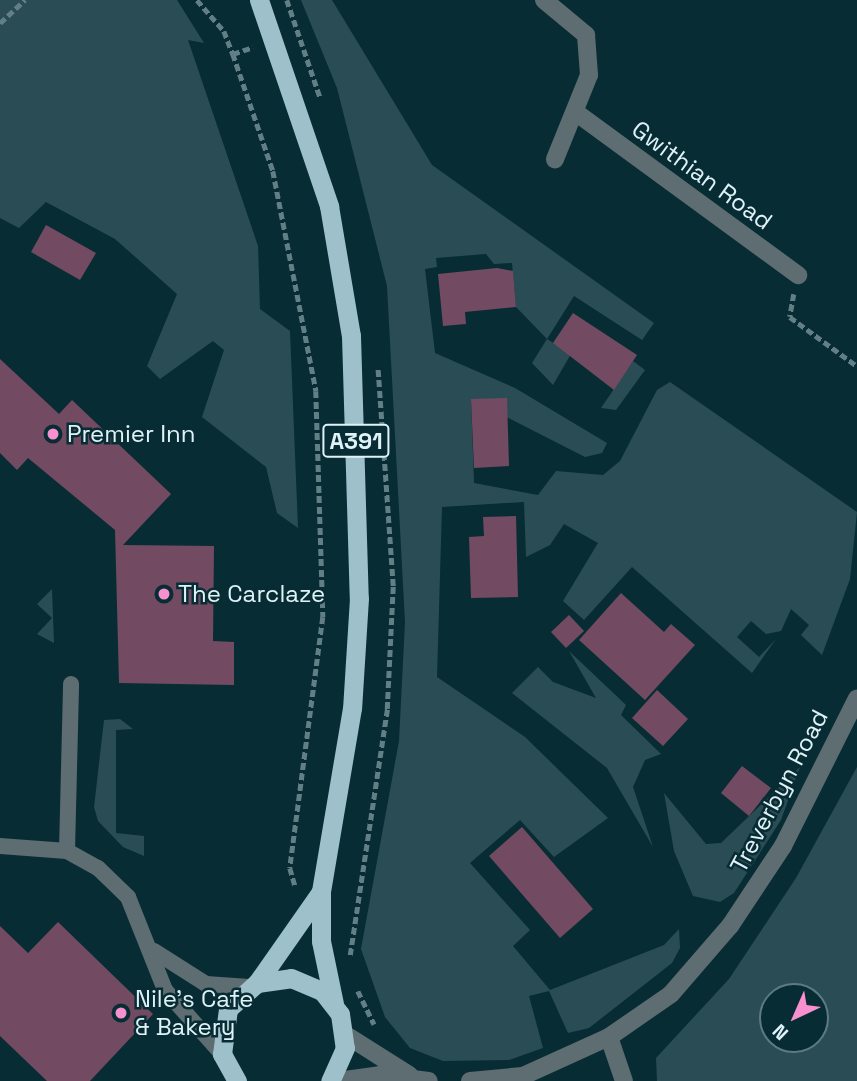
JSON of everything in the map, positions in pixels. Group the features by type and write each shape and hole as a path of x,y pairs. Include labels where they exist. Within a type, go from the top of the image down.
{"highway":[{"name":"A391","path":"259,0 329,206 351,336 359,598 352,708 321,892 321,941 334,1004"},
{"name":"A391","path":"253,985 321,892"},
{"path":"234,1080 222,1054 225,1017 253,985 291,978 334,1004 346,1035 342,1061 330,1081"}],"street":[{"path":"544,0 586,35 589,75 578,114 555,159"},
{"name":"Gwithian Road","path":"578,114 798,275"},
{"name":"Treverbyn Road","path":"470,1081 523,1076 609,1037 671,994 730,926 783,846 857,698"},
{"path":"346,1035 422,1080"},
{"path":"609,1037 624,1081"},
{"path":"338,1081 422,1080"}],"lane":[{"path":"68,851 71,684"},
{"path":"0,846 68,851 98,868 128,897 154,951 165,990 222,1054"},
{"path":"154,951 206,984 253,985"}],"path":[{"path":"0,23 25,0"},
{"path":"197,0 224,31 233,54 291,246 316,391 322,467 323,618 290,868 297,890 293,900"},
{"path":"233,54 273,39"},
{"path":"798,275 790,317 857,366"}],"green space":[{"path":"0,0 177,0 204,43 188,40 258,246 260,309 290,331 298,528 277,513 266,467 202,417 224,350 213,341 160,379 147,366 177,294 115,239 46,202 19,228 0,218"},
{"path":"301,0 332,0 432,165 654,323 642,340 574,296 547,339 516,307 512,263 494,264 486,254 436,258 437,267 425,269 435,353 515,388 607,443 602,453 585,457 471,399 474,483 538,495 556,471 603,475 620,461 657,390 670,382 857,512 850,579 822,655 801,635 809,625 791,609 781,631 766,634 751,621 737,637 759,657 776,639 752,673 632,567 584,620 563,601 598,543 564,524 550,545 526,557 524,502 442,507 437,677 525,737 608,818 554,857 520,820 470,863 530,930 513,946 550,990 664,945 679,929 680,948 672,963 589,1028 568,1033 549,991 529,996 543,1048 509,1060 443,1061 410,1048 385,1017 361,949 399,741 405,622 387,286 337,88"},
{"path":"547,339 571,354 553,385 532,363"},
{"path":"633,361 645,370 616,410 601,408"},
{"path":"52,589 54,643 37,634 52,618 37,604"},
{"path":"569,651 626,705 621,715 661,754 645,760 633,787 653,847 607,768 512,693 538,667 553,682 596,698"},
{"path":"120,719 133,729 116,730 116,833 144,836 144,856 123,847 98,821 94,807 104,720"},
{"path":"800,767 781,820 734,893 720,902 693,896 674,851 664,793 706,844 721,843"},
{"path":"857,767 857,1081 657,1081 656,1058 729,979 796,878"}],"building":[{"path":"46,225 96,253 80,280 31,252"},
{"path":"497,268 513,271 516,307 465,312 466,324 443,326 438,274"},
{"path":"573,313 637,355 614,390 553,343"},
{"path":"0,359 59,414 72,400 171,494 123,545 214,546 213,641 234,642 234,685 119,683 115,530 28,458 17,470 0,453"},
{"path":"507,398 509,466 474,468 471,399"},
{"path":"516,516 518,597 471,598 469,537 484,536 483,517"},
{"path":"621,593 664,632 671,624 695,645 645,700 579,640"},
{"path":"569,615 584,631 566,648 551,632"},
{"path":"657,690 688,719 663,746 632,718"},
{"path":"742,766 771,788 749,816 721,793"},
{"path":"522,827 593,909 560,938 489,856"},
{"path":"58,922 153,1014 90,1081 47,1081 0,1036 0,926 28,953"}],"place":[{"name":"Premier Inn","path":"53,434"},
{"name":"The Carclaze","path":"164,594"},
{"name":"Nile's Cafe & Bakery","path":"121,1013"}]}
